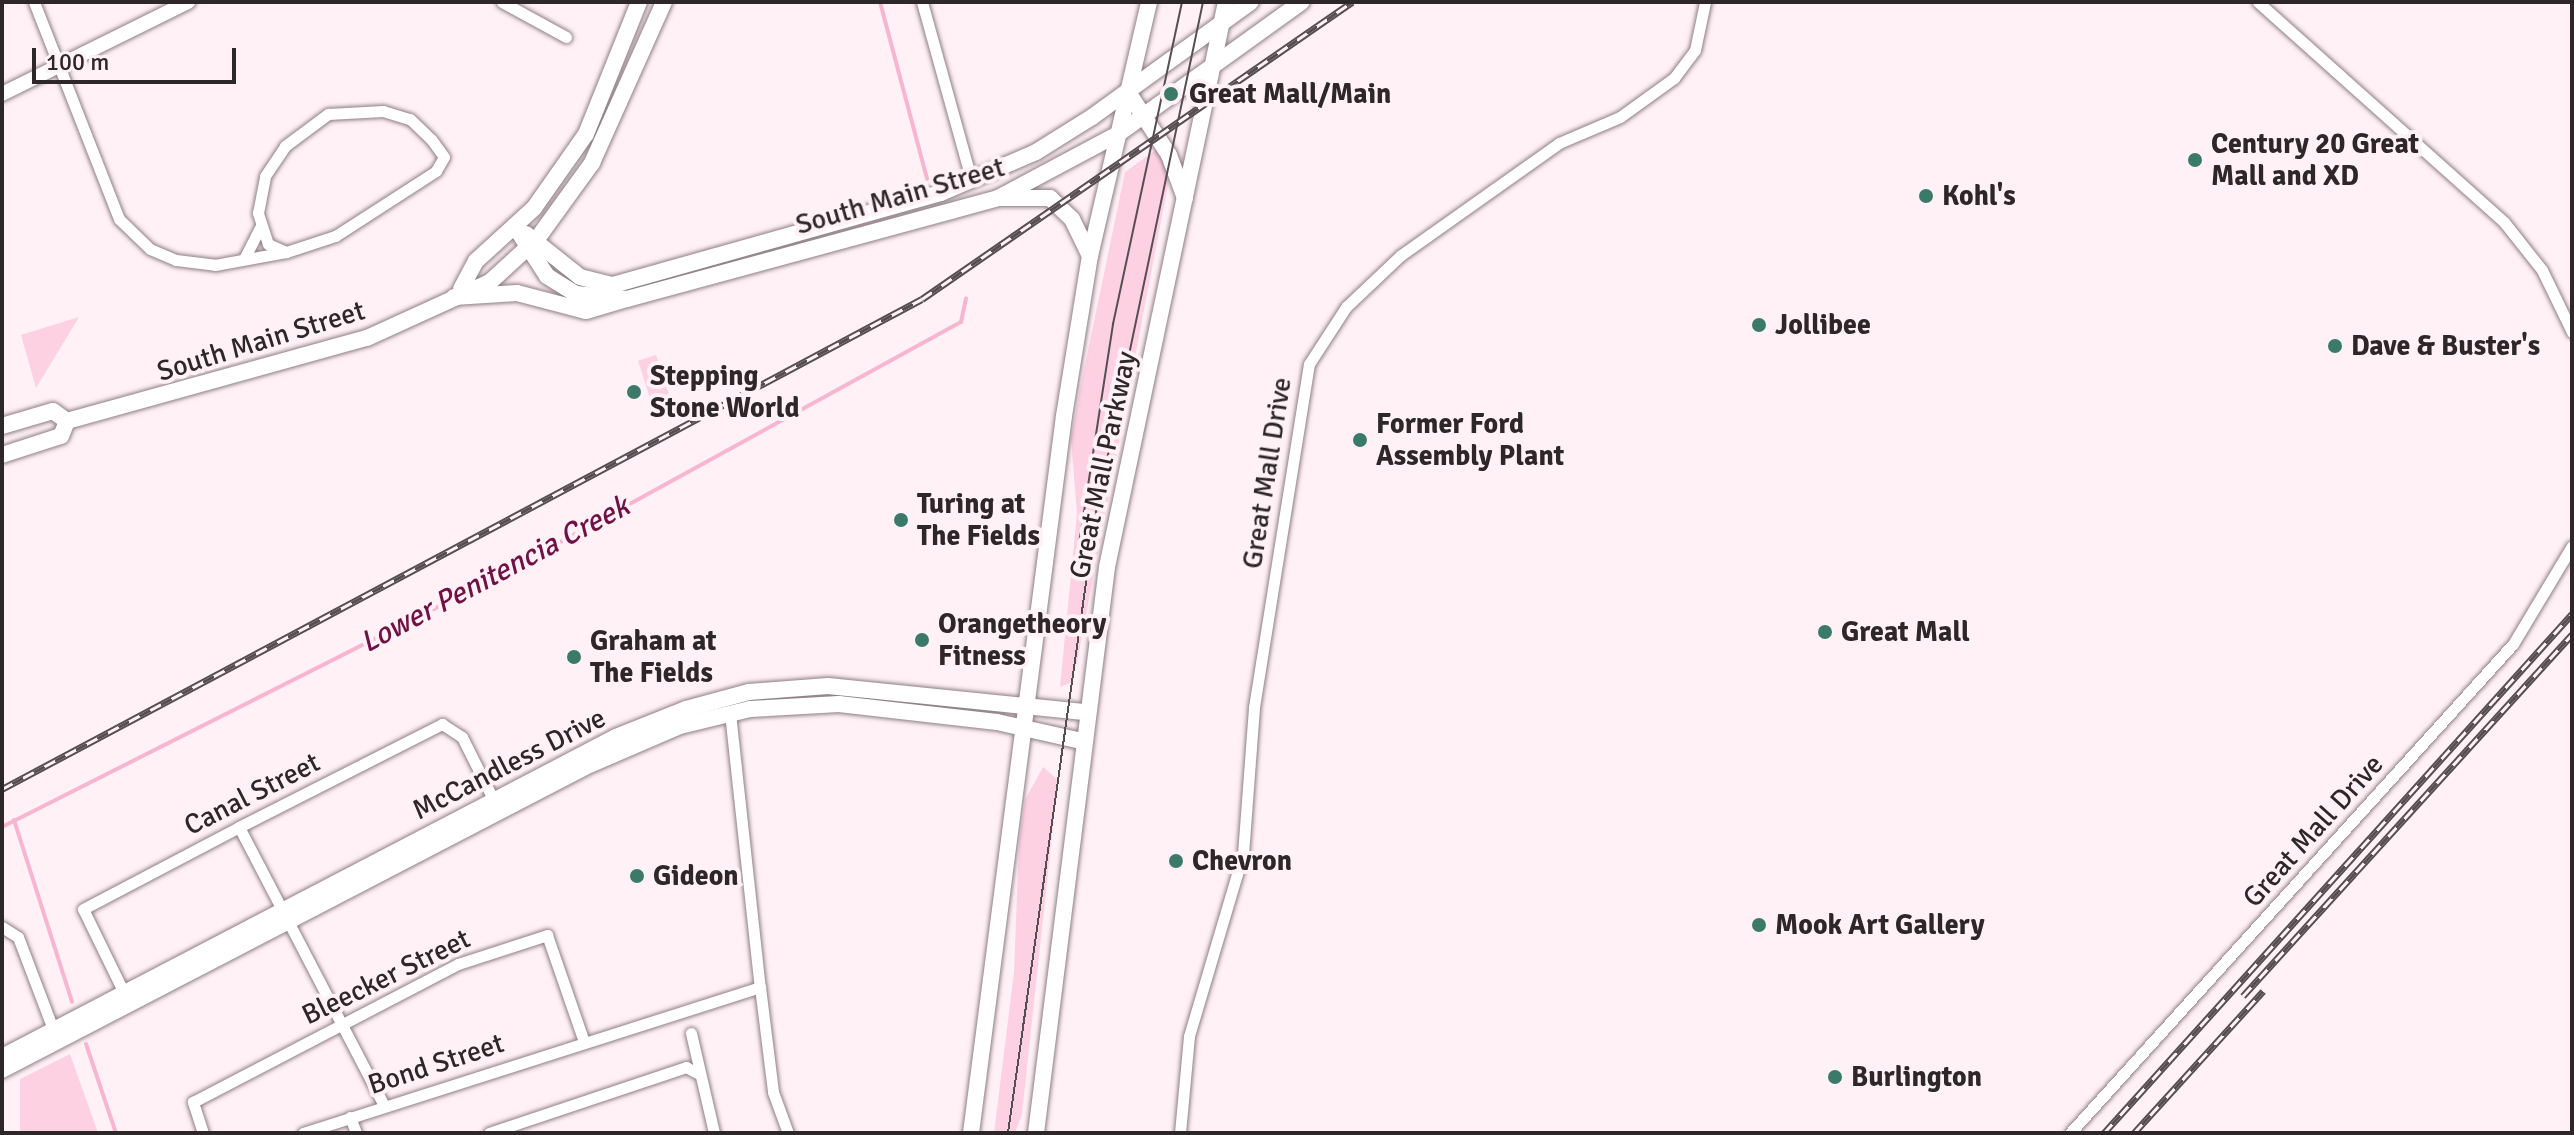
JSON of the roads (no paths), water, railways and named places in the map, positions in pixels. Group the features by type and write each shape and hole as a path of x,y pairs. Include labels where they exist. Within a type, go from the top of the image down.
{"main road":[{"path":"455,293 476,261 516,228 586,134 639,2"},
{"path":"525,252 592,163 664,2"},
{"name":"Great Mall Parkway","path":"971,1133 1090,256 1149,2"},
{"name":"Great Mall Parkway","path":"1036,1133 1084,712 1107,567 1216,64 1226,2"},
{"name":"South Main Street","path":"516,228 537,239 580,277 613,285 817,227 971,179 1036,152 1128,92 1251,2"},
{"name":"South Main Street","path":"516,228 525,252 576,294 627,299 998,198 1118,134 1302,2"},
{"path":"631,26 652,33"},
{"path":"1128,92 1144,116 1186,200"},
{"path":"998,198 1050,198 1072,219 1090,256"},
{"path":"817,227 823,247"},
{"name":"South Main Street","path":"67,421 367,338 455,293 490,282 525,252"},
{"path":"455,293 517,293 586,311 627,299"},
{"name":"South Main Street","path":"2,426 53,411 67,421"},
{"name":"South Main Street","path":"2,455 61,436 67,421"},
{"name":"McCandless Drive","path":"2,1057 56,1036 285,916 494,801 657,719 749,692 828,686 1084,712"},
{"name":"McCandless Drive","path":"2,1070 124,993 620,750 730,713 839,704 1024,728 1081,741"}],"street":[{"path":"34,2 56,69 119,219 150,249 176,260 244,259 286,252 379,212 436,171 444,157 410,119 383,111 328,114 285,146 265,176 260,228 244,259"},
{"path":"2,94 188,2"},
{"path":"502,2 566,37"},
{"path":"922,2 971,179"},
{"name":"Great Mall Drive","path":"1180,1133 1189,1036 1247,834 1255,694 1301,390 1313,354 1362,289 1401,255 1559,143 1620,117 1674,78 1695,50 1705,2"},
{"path":"2258,2 2504,222 2542,270 2572,332"},
{"path":"260,228 268,244 286,252"},
{"name":"Great Mall Drive","path":"2070,1133 2513,644 2572,546"},
{"path":"730,713 773,1092 788,1133"},
{"name":"Canal Street","path":"124,993 83,909 239,827 442,724 462,737 494,801"},
{"path":"239,827 384,1106"},
{"path":"2,927 18,937 56,1036"},
{"name":"Bleecker Street","path":"203,1133 193,1102 458,964 547,935 584,1042"},
{"name":"Bond Street","path":"303,1133 760,987"},
{"path":"691,1033 697,1073 714,1133"},
{"path":"489,1133 686,1067 697,1073"},
{"path":"350,1117 356,1133"}],"waterway":[{"name":"Lower Penitencia Creek","path":"880,2 927,179"},
{"name":"Lower Penitencia Creek","path":"2,827 495,578 961,322 966,299"},
{"path":"14,820 72,1002"},
{"path":"86,1044 116,1133"}],"tram line":[{"path":"1079,544 1113,324 1182,2"},
{"path":"1008,1133 1096,512 1203,2"}],"railway":[{"path":"2,789 922,299 1352,2"},
{"path":"2104,1133 2572,614"},
{"path":"2243,996 2572,634"},
{"path":"2134,1133 2263,991"}],"place":[{"name":"Great Mall/Main","path":"1171,94"},
{"name":"Century 20 Great Mall and XD","path":"2195,160"},
{"name":"Kohl's","path":"1926,196"},
{"name":"Jollibee","path":"1759,325"},
{"name":"Dave & Buster's","path":"2335,346"},
{"name":"Stepping Stone World","path":"634,392"},
{"name":"Former Ford Assembly Plant","path":"1360,440"},
{"name":"Turing at The Fields","path":"901,520"},
{"name":"Great Mall","path":"1825,632"},
{"name":"Orangetheory Fitness","path":"922,640"},
{"name":"Graham at The Fields","path":"574,657"},
{"name":"Chevron","path":"1176,861"},
{"name":"Gideon","path":"637,876"},
{"name":"Mook Art Gallery","path":"1759,925"},
{"name":"Burlington","path":"1835,1077"}]}
